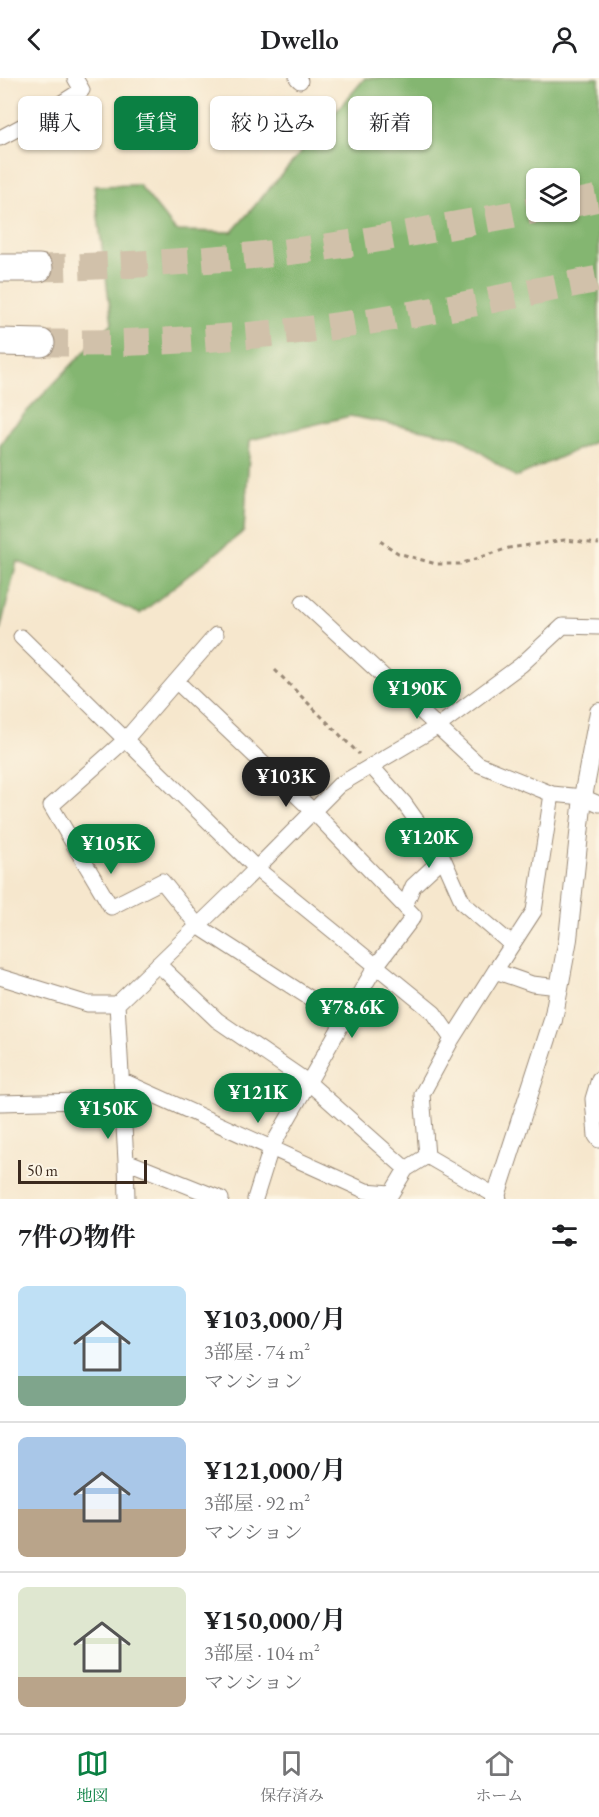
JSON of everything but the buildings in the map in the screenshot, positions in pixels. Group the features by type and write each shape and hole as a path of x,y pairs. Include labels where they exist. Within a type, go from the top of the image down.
{"highway":[{"path":"0,268 39,268"},
{"path":"0,342 41,343"}],"street":[{"path":"0,138 82,90 80,80"},
{"path":"303,602 478,764 552,794 591,800"},
{"path":"0,977 88,1004 117,1004 339,785 437,727 521,665 563,626 599,627"},
{"path":"216,635 125,740 51,806 111,907 162,880 198,926 344,1020"},
{"path":"21,637 256,868 434,1013 452,1039"},
{"path":"176,681 313,811 414,916 376,966 272,1148 255,1199"},
{"path":"427,1156 497,1198 553,1020 591,800 599,712"},
{"path":"370,766 404,803 443,858 463,903 511,944"},
{"path":"427,1156 422,1094 452,1039 534,911 552,794"},
{"path":"405,906 413,886 443,858"},
{"path":"158,964 217,1020 309,1083 406,1169"},
{"path":"495,970 532,984 559,987"},
{"path":"117,1004 127,1199"},
{"path":"599,1079 592,1099 596,1136 599,1140"},
{"path":"121,1080 366,1191 389,1196 406,1169 427,1156"},
{"path":"0,1103 122,1100"},
{"path":"126,1161 221,1199"}],"path":[{"path":"380,541 398,553 436,564 460,564 509,548 565,540 599,544"},
{"path":"275,670 370,766"}],"green space":[{"path":"365,78 599,78 599,440 516,477 459,437 350,416 250,440 244,531 140,614 17,561 0,631 0,445 12,427 112,323 94,186 139,185 176,231 232,232 303,150 336,150 336,112 348,98 348,150 432,150 432,96 349,96"}],"tunnel":[{"path":"580,202 599,198"},
{"path":"39,268 157,263 275,253 353,243 526,212"},
{"path":"41,343 185,340 329,327 464,305 599,279"}]}
